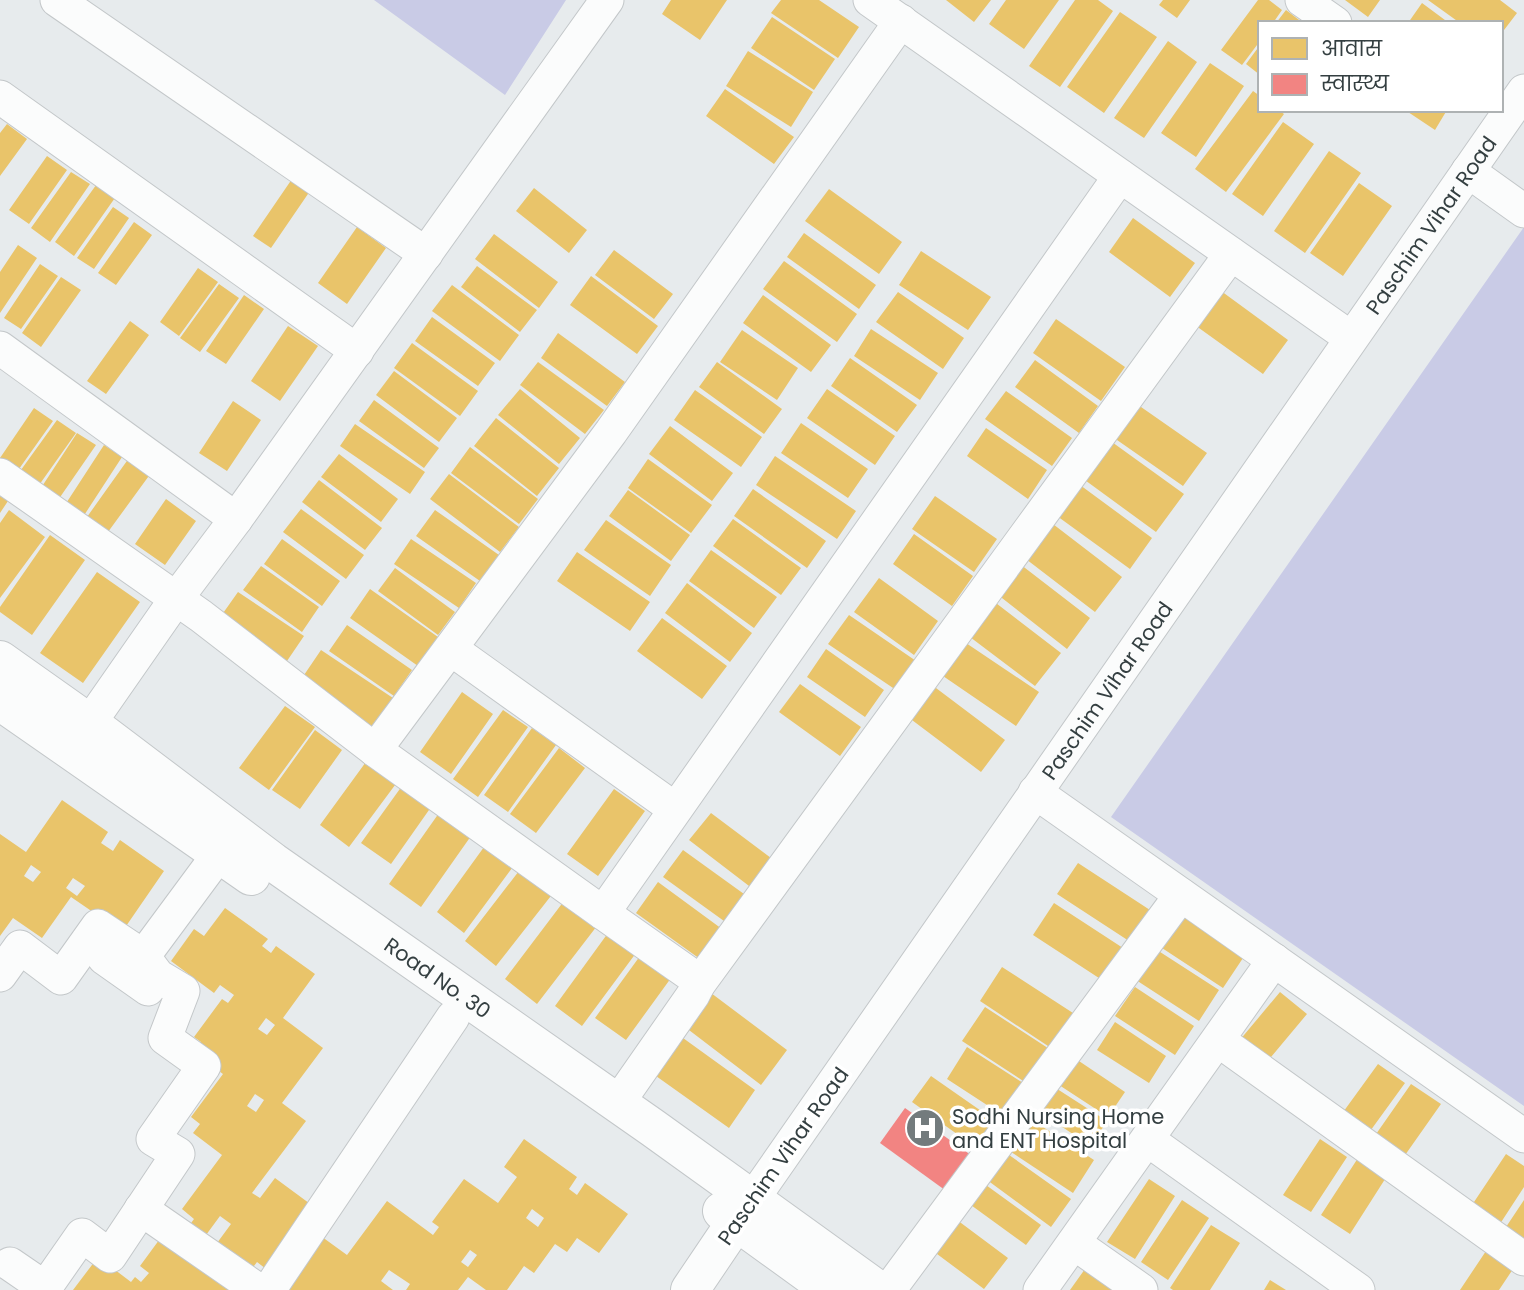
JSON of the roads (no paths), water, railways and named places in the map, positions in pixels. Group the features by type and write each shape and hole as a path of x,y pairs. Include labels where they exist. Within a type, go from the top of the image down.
{"street":[{"path":"57,0 426,254"},
{"path":"80,736 607,0"},
{"path":"870,0 1351,338"},
{"path":"1302,0 1332,21"},
{"path":"375,750 611,432 901,21"},
{"name":"Paschim Vihar Road","path":"690,1290 1524,91"},
{"path":"0,97 357,351"},
{"path":"1468,171 1524,211"},
{"path":"603,912 1120,176"},
{"path":"617,1104 698,985 1231,254"},
{"path":"0,348 236,519"},
{"path":"0,475 176,599 375,750 691,975 698,985"},
{"path":"451,649 675,809"},
{"name":"Road No. 30","path":"0,660 80,736 219,854 453,1017 744,1210 878,1290"},
{"name":"Road No. 30","path":"0,701 80,736 273,862 617,1104 744,1210 831,1290"},
{"path":"1035,792 1524,1136"},
{"path":"126,963 219,854"},
{"path":"889,1290 1181,895"},
{"path":"0,975 20,947 61,978 98,926 126,963 165,1001"},
{"path":"1040,1290 1274,960"},
{"path":"3,1266 45,1288 82,1236 110,1256 178,1154 153,1139 204,1066 165,1038 183,992 158,976 126,963"},
{"path":"269,1290 453,1017"},
{"path":"1218,1040 1524,1259"},
{"path":"1148,1140 1358,1290"},
{"path":"141,1209 258,1290"},
{"path":"1074,1243 1141,1290"}],"place":[{"name":"Sodhi Nursing Home and ENT Hospital","path":"925,1128"}]}
